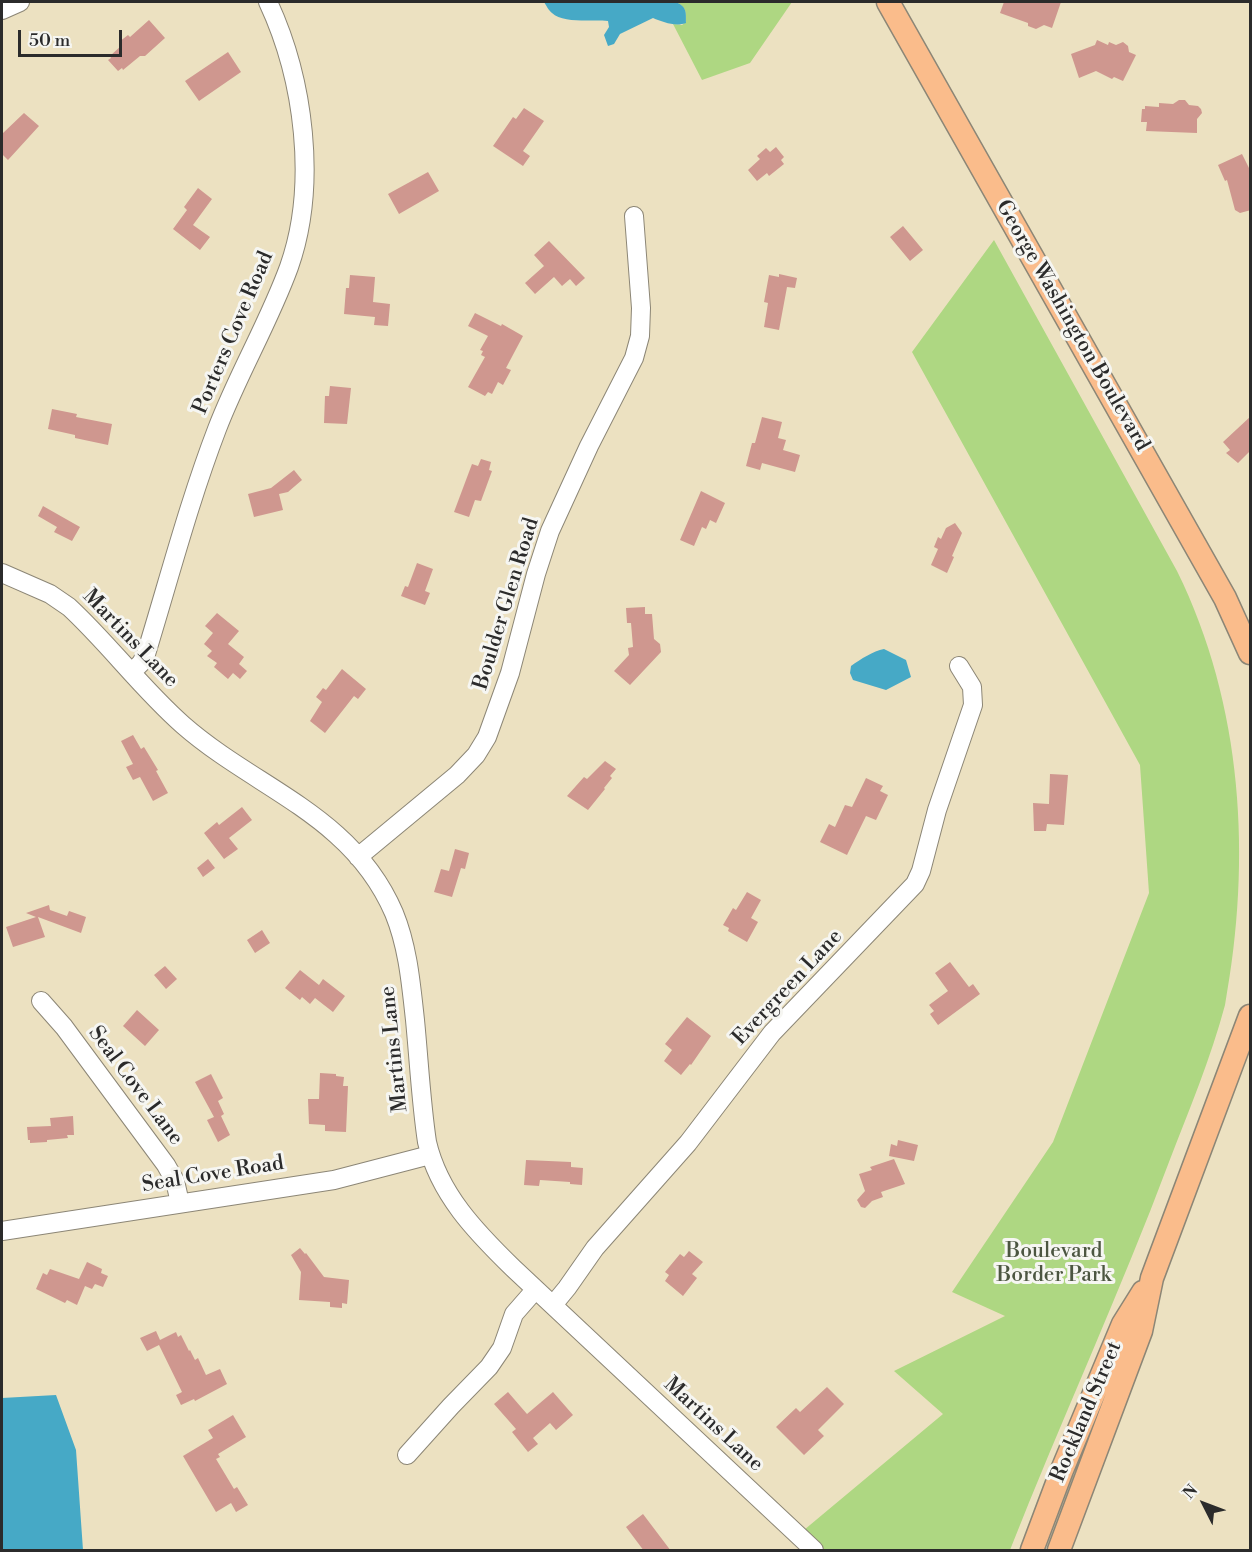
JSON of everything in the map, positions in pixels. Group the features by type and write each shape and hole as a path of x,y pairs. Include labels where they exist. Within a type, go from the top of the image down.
{"main road":[{"name":"George Washington Boulevard","path":"888,2 1225,598 1251,653"},
{"name":"Rockland Street","path":"1059,1551 1141,1331 1152,1278 1251,1016"},
{"name":"Rockland Street","path":"1032,1551 1062,1470 1123,1324 1152,1278"}],"street":[{"path":"2,10 20,2"},
{"name":"Porters Cove Road","path":"132,672 146,654 217,430 289,266 299,226 304,170 299,101 286,49 268,2"},
{"name":"Boulder Glen Road","path":"358,857 467,765 482,746 494,722 550,531 634,358 639,343 641,308 634,216"},
{"name":"Martins Lane","path":"2,573 63,602 193,734 302,805 332,830 358,857 376,879 388,900 404,946 410,976 424,1121 430,1155 441,1181 458,1208 535,1290 814,1551"},
{"name":"Evergreen Lane","path":"552,1305 595,1248 688,1143 772,1033 915,884 921,871 937,810 973,705 972,687 959,666"},
{"name":"Seal Cove Lane","path":"41,1001 63,1027 166,1166 175,1181 180,1203"},
{"name":"Seal Cove Road","path":"2,1231 334,1180 430,1155"},
{"path":"407,1455 489,1367 502,1348 514,1314 535,1290"}],"green space":[{"path":"675,2 792,2 750,63 702,80 673,24 682,25 686,22 685,9"},
{"name":"Boulevard Border Park","path":"994,240 1177,571 1199,622 1216,675 1228,729 1236,784 1239,839 1238,894 1233,950 1225,1005 1199,1084 1131,1260 1010,1550 825,1550 804,1530 943,1414 894,1371 1005,1316 952,1292 1053,1142 1149,893 1140,765 912,352"}],"water":[{"path":"544,2 675,2 682,5 685,10 686,23 673,24 653,18 620,34 614,44 608,46 604,35 609,27 608,21 563,19 551,12"},
{"path":"884,649 906,660 911,677 886,690 853,680 850,673 851,666 871,653"},
{"path":"56,1395 76,1450 83,1550 2,1550 2,1398"}],"building":[{"path":"1004,2 1061,2 1052,28 1044,25 1036,29 1028,26 1028,23 1000,13"},
{"path":"149,20 165,38 145,56 140,56 123,70 122,68 118,71 108,60 110,56 122,45 119,42 128,35 130,37"},
{"path":"1097,40 1108,45 1109,42 1116,45 1123,42 1128,46 1129,52 1136,55 1123,81 1114,77 1112,79 1096,71 1079,78 1071,54 1095,45"},
{"path":"228,52 241,72 199,101 185,81"},
{"path":"1179,100 1185,100 1189,105 1198,106 1201,109 1202,113 1197,119 1197,133 1146,131 1147,122 1141,122 1142,109 1145,109 1145,106 1159,107 1159,103 1173,104"},
{"path":"524,108 544,121 523,151 530,156 523,166 493,146 513,117 516,119"},
{"path":"24,113 39,126 8,160 2,154 2,134"},
{"path":"776,147 784,157 781,160 784,164 769,176 767,173 757,181 748,170 760,159 757,156 766,148 770,152"},
{"path":"1242,154 1251,172 1251,210 1240,213 1235,210 1227,180 1225,181 1218,165"},
{"path":"428,172 439,191 399,214 388,194"},
{"path":"198,188 212,199 193,225 210,237 200,250 173,229 187,210 184,207"},
{"path":"903,226 923,250 910,261 890,237"},
{"path":"549,241 585,278 576,286 570,279 562,286 554,277 535,294 525,283 544,266 534,255"},
{"path":"779,274 797,278 795,288 787,287 779,330 764,327 768,303 764,302 769,275 779,277"},
{"path":"350,275 375,277 373,302 390,304 388,326 374,325 375,317 344,314 346,288 349,288"},
{"path":"475,313 523,336 506,368 511,370 503,385 498,382 492,394 488,392 485,396 468,387 485,357 481,355 483,351 480,350 488,336 468,326"},
{"path":"330,386 351,388 347,424 324,423 325,396 329,396"},
{"path":"52,409 77,414 76,417 112,424 108,445 48,429"},
{"path":"1251,416 1251,450 1238,463 1226,453 1230,450 1223,442"},
{"path":"762,417 782,422 778,438 786,440 783,450 800,455 795,472 762,463 760,470 746,466"},
{"path":"481,459 491,462 489,470 492,471 481,501 475,500 469,517 454,512 472,464 478,466"},
{"path":"294,470 302,480 288,492 279,494 283,510 254,517 248,494 271,488"},
{"path":"701,491 725,503 716,523 710,520 706,529 702,527 694,546 680,540"},
{"path":"43,506 80,527 72,541 54,532 57,527 38,516"},
{"path":"955,523 962,533 947,573 931,565 938,549 934,547 938,537 941,539 946,528"},
{"path":"417,563 433,569 425,591 430,593 425,605 401,596 405,586 408,587"},
{"path":"645,607 645,614 652,614 654,639 660,644 661,652 630,685 614,671 629,655 628,648 633,647 631,623 627,623 626,608"},
{"path":"217,613 239,631 228,644 244,657 239,664 247,671 240,679 233,673 228,679 214,667 217,663 207,656 212,651 204,644 213,633 205,626"},
{"path":"342,669 366,689 358,699 354,696 325,733 310,721 322,702 316,697 323,688 326,690"},
{"path":"133,735 141,749 144,747 158,770 156,771 168,793 153,801 140,777 133,780 126,767 133,764 121,741"},
{"path":"605,761 616,769 610,776 612,778 605,789 588,810 567,796 584,777 587,779"},
{"path":"1050,774 1068,775 1064,825 1047,824 1046,831 1034,831 1033,803 1049,804"},
{"path":"866,778 883,786 880,791 888,795 876,820 866,816 847,855 820,842 829,824 835,827 845,805 852,807"},
{"path":"242,807 252,820 229,838 238,849 224,859 204,833 217,822 219,825"},
{"path":"455,849 469,853 465,869 461,868 452,897 434,892 441,869 449,871"},
{"path":"208,859 215,868 203,877 197,868"},
{"path":"747,892 761,900 751,918 758,922 747,942 728,931 729,928 723,925 733,908 736,910"},
{"path":"49,905 50,910 67,916 69,911 86,917 81,933 38,917 45,937 13,947 6,927 36,917 26,913"},
{"path":"262,930 270,943 255,953 247,940"},
{"path":"950,962 969,987 973,984 980,994 938,1025 930,1014 934,1011 929,1005 948,991 935,973"},
{"path":"165,966 177,979 166,989 154,975"},
{"path":"300,970 319,985 323,979 345,996 333,1012 315,998 310,1004 302,997 300,1000 285,988"},
{"path":"137,1010 159,1030 145,1046 123,1026"},
{"path":"687,1017 711,1036 691,1065 681,1075 664,1061 672,1050 665,1044"},
{"path":"320,1073 344,1077 343,1086 348,1086 346,1132 325,1131 325,1125 309,1124 308,1099 319,1099"},
{"path":"211,1074 223,1098 218,1101 224,1114 221,1116 230,1135 218,1142 207,1120 214,1117 195,1082"},
{"path":"73,1116 74,1135 67,1135 68,1138 47,1140 47,1142 30,1143 28,1140 27,1127 51,1126 50,1118"},
{"path":"898,1140 918,1145 914,1161 889,1156 891,1144 897,1146"},
{"path":"894,1159 905,1184 881,1192 883,1197 872,1201 865,1208 861,1207 857,1200 865,1191 859,1174 872,1170 870,1167"},
{"path":"526,1160 571,1162 571,1167 583,1168 582,1185 540,1180 539,1186 524,1185"},
{"path":"300,1248 324,1277 349,1280 347,1304 342,1303 342,1308 330,1307 330,1302 299,1300 301,1272 291,1255"},
{"path":"689,1251 703,1262 692,1274 697,1278 683,1296 665,1281 669,1275 665,1272 680,1254 684,1257"},
{"path":"87,1262 102,1269 101,1273 108,1276 103,1287 95,1284 92,1289 85,1286 77,1305 67,1300 65,1303 36,1289 43,1273 47,1275 50,1269 79,1279"},
{"path":"156,1331 160,1340 176,1332 178,1337 181,1335 195,1360 198,1358 206,1375 220,1369 227,1384 195,1401 194,1399 181,1405 176,1395 182,1392 159,1345 147,1351 140,1338"},
{"path":"827,1387 844,1404 818,1430 824,1436 804,1455 776,1427 796,1408 800,1412"},
{"path":"508,1392 527,1414 553,1392 573,1415 556,1430 550,1423 533,1438 538,1444 528,1452 512,1432 516,1429 494,1404"},
{"path":"233,1415 246,1437 218,1454 220,1457 216,1459 234,1489 237,1487 248,1505 236,1512 231,1503 216,1512 183,1456 213,1438 208,1430"},
{"path":"643,1514 671,1551 644,1551 626,1527"}]}
